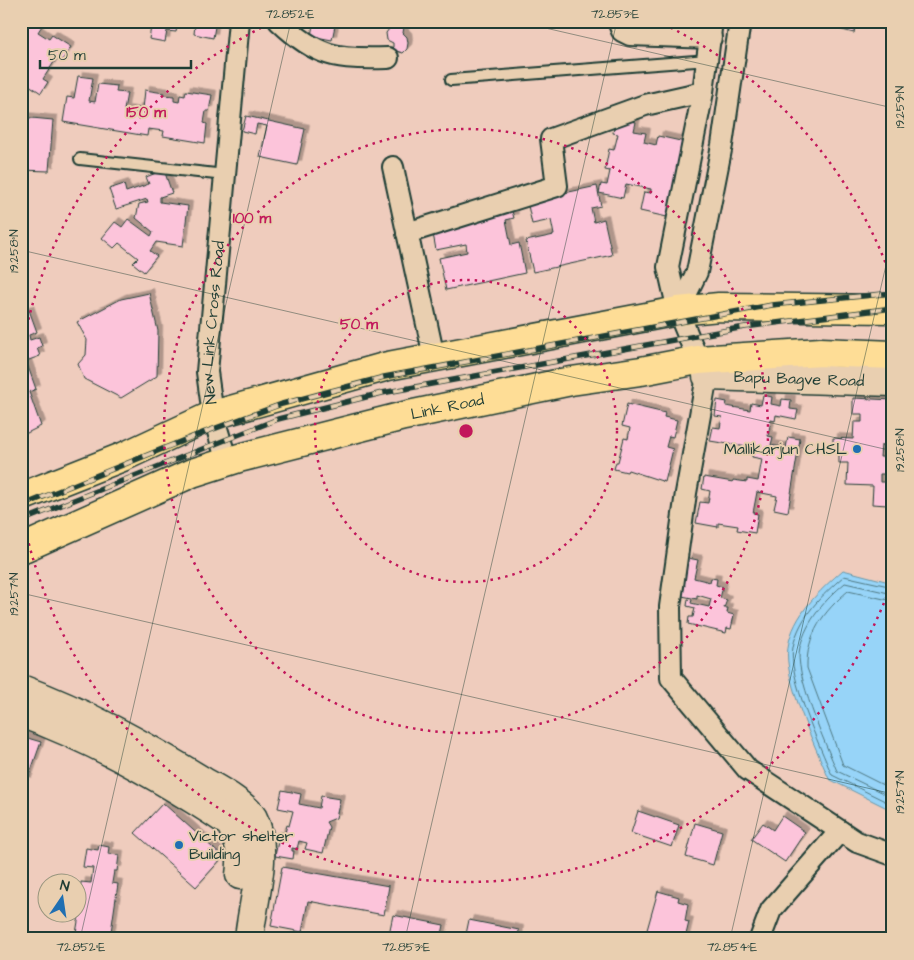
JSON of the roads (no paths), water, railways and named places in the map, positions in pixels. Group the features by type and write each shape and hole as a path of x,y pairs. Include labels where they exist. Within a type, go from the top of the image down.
{"main road":[{"path":"21,497 125,456 213,415 388,366 678,311 719,307 893,302"},
{"path":"719,307 893,308"},
{"name":"Link Road","path":"21,549 192,473 227,462 404,416 571,381 641,371 702,368 821,352 893,355"},
{"name":"Bapu Bagve Road","path":"702,368 893,382"},
{"path":"21,689 70,707 136,740 232,798 253,818 258,837 260,865 250,939"},
{"path":"21,713 64,729 127,759 230,823 240,840 242,862 232,939"}],"street":[{"name":"New Link Cross Road","path":"227,462 213,415 207,372 239,21"},
{"path":"279,21 301,42 322,53 355,59 388,58"},
{"path":"618,21 622,31 630,35 711,30 703,92 668,267 678,311 702,368 670,607 671,678 748,770 856,842 893,855"},
{"path":"678,311 697,272 722,145 740,21"},
{"path":"408,233 557,186 550,139 645,105 703,92"},
{"path":"393,167 434,357"},
{"path":"760,939 771,910 840,830"}],"lane":[{"path":"451,80 708,60"},
{"path":"80,159 225,175"}],"water":[{"path":"843,570 893,583 893,811 829,779 802,714 790,677 788,647 795,624 825,586"}],"railway":[{"path":"21,506 197,435 282,404 384,377 772,305 893,293"},
{"path":"21,521 278,419 382,393 745,327 893,308"}],"place":[{"name":"Mallikarjun CHSL","path":"857,449"},
{"name":"Victor shelter Building","path":"179,845"}]}
